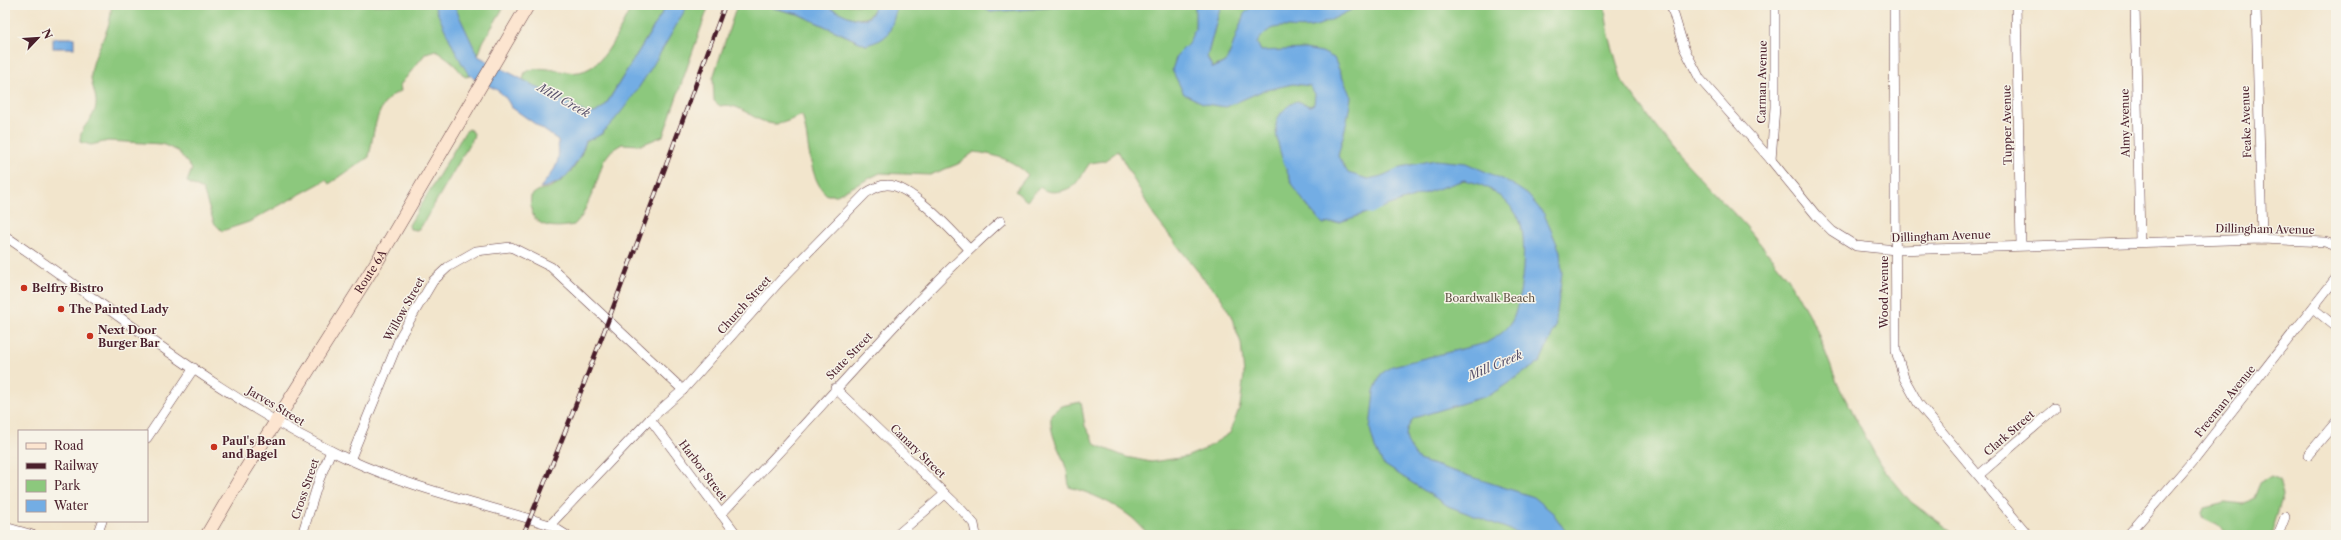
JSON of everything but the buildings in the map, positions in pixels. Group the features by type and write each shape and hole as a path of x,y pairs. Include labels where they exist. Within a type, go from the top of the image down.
{"main road":[{"name":"Route 6A","path":"207,535 244,472 395,231 528,5"}],"street":[{"name":"Dillingham Avenue","path":"1671,5 1684,48 1700,79 1832,231 1856,246 1896,250 2140,241 2262,239 2325,242 2336,246"},
{"name":"Carman Avenue","path":"1771,160 1775,107 1775,5"},
{"name":"Wood Avenue","path":"1894,5 1896,351 1904,378 1918,403 2028,535"},
{"name":"Tupper Avenue","path":"2016,5 2021,245"},
{"name":"Almy Avenue","path":"2135,5 2140,241"},
{"name":"Feake Avenue","path":"2256,5 2262,239"},
{"name":"Church Street","path":"550,525 650,419 683,390 829,230 866,192 888,185 898,188 911,195 969,249"},
{"name":"State Street","path":"721,514 780,452 835,388 969,249 1001,221"},
{"name":"Jarves Street","path":"5,236 194,368 277,421 331,451 350,460 430,490 550,525 566,535"},
{"name":"Willow Street","path":"350,460 401,336 433,281 448,267 476,251 511,247 551,267 683,390"},
{"name":"Freeman Avenue","path":"2128,535 2196,457 2314,309 2336,278"},
{"path":"2314,309 2336,327"},
{"path":"148,437 194,368"},
{"name":"Canary Street","path":"835,388 974,524 976,535"},
{"name":"Clark Street","path":"1979,475 2055,408"},
{"name":"Harbor Street","path":"650,419 737,535"},
{"path":"2308,455 2336,422"},
{"name":"Cross Street","path":"302,535 319,480 331,451"},
{"path":"897,535 945,494"},
{"path":"2278,535 2285,517"},
{"path":"97,535 102,522"},
{"path":"5,527 33,535"}],"green space":[{"path":"111,5 434,5 470,76 465,77 451,61 436,50 426,53 400,85 401,91 392,95 381,110 374,128 369,157 329,184 326,180 249,222 222,231 214,223 203,190 187,182 192,169 178,151 162,144 108,141 91,145 80,142 83,129 93,115 96,106 91,80 92,67 109,24"},
{"path":"449,5 505,5 483,42 478,56"},
{"path":"633,5 667,5 605,106 595,113 586,113 523,80 525,72 536,69 580,72 591,68 608,50"},
{"path":"688,5 709,5 663,136 641,145 622,144 612,150 604,160 595,187 582,216 574,225 556,227 548,226 536,220 531,206 531,196 540,190 560,182 578,161 586,141 602,134 624,105"},
{"name":"Boardwalk Beach","path":"737,5 770,5 773,8 798,14 866,45 888,34 897,5 982,5 990,12 1083,5 1209,5 1199,59 1219,85 1244,29 1310,15 1336,5 1604,5 1609,35 1622,81 1673,149 1745,225 1788,278 1816,328 1838,385 1880,464 1911,502 1957,535 1152,535 1117,507 1094,495 1069,487 1066,468 1053,435 1051,414 1061,406 1081,402 1085,426 1096,445 1126,457 1151,462 1186,457 1205,449 1230,433 1240,406 1244,375 1241,343 1231,316 1220,296 1207,283 1154,216 1118,151 1104,161 1090,163 1073,186 1056,192 1043,190 1040,187 1027,201 1015,191 1028,175 1016,165 1003,159 989,154 974,152 958,164 930,175 880,173 837,195 827,195 816,178 812,168 802,115 778,124 767,123 741,109 727,105 720,106 714,101 713,78"},
{"path":"821,5 875,6 871,13 866,17 859,19 852,18"},
{"path":"1221,5 1254,5 1252,6 1227,61 1212,68 1207,57"},
{"path":"1279,5 1319,5 1298,8"},
{"path":"469,129 474,133 473,138 421,227 417,230 410,229 409,225 465,132"},
{"path":"2271,476 2279,480 2283,496 2271,535 2228,535 2217,525 2204,519 2202,513 2204,507 2225,502 2243,504 2254,498 2260,483"}],"water":[{"path":"434,5 454,5 478,56 586,113 595,113 605,106 667,5 688,5 649,72 614,120 600,134 586,141 575,165 564,178 557,183 540,188 556,166 558,156 558,140 511,107 503,95 498,91 477,80 467,72 451,43"},
{"path":"770,5 820,5 859,19 866,18 872,14 875,5 897,5 897,8 891,28 885,37 881,40 866,45 798,14 773,8"},
{"path":"982,5 1083,5 990,12"},
{"path":"1195,5 1221,5 1207,57 1213,68 1227,61 1244,14 1252,6 1279,5 1298,8 1319,5 1355,5 1353,9 1319,25 1301,28 1277,27 1263,35 1257,43 1261,51 1305,49 1322,52 1334,58 1351,97 1347,121 1338,156 1348,173 1368,179 1382,176 1401,167 1435,160 1466,163 1509,182 1528,195 1544,214 1560,251 1562,273 1555,328 1540,362 1490,395 1414,418 1407,430 1406,435 1408,444 1419,460 1534,497 1553,513 1568,535 1524,535 1448,506 1383,464 1375,448 1370,429 1374,391 1381,374 1392,366 1486,343 1510,325 1516,312 1523,269 1523,238 1518,217 1502,197 1495,192 1481,185 1464,180 1340,222 1323,224 1294,187 1280,151 1276,133 1278,117 1284,110 1297,101 1310,106 1314,104 1315,94 1310,86 1293,84 1262,91 1226,107 1205,104 1184,94 1172,70 1177,55 1188,44 1195,29"},
{"path":"53,38 74,38 74,48 53,48"}],"waterway":[{"name":"Mill Creek","path":"1364,211 1371,212 1382,206"}],"railway":[{"path":"523,535 602,338 725,5"}],"place":[{"name":"Belfry Bistro","path":"24,288"},
{"name":"The Painted Lady","path":"61,309"},
{"name":"Next Door Burger Bar","path":"90,336"},
{"name":"Paul's Bean and Bagel","path":"214,447"}]}
